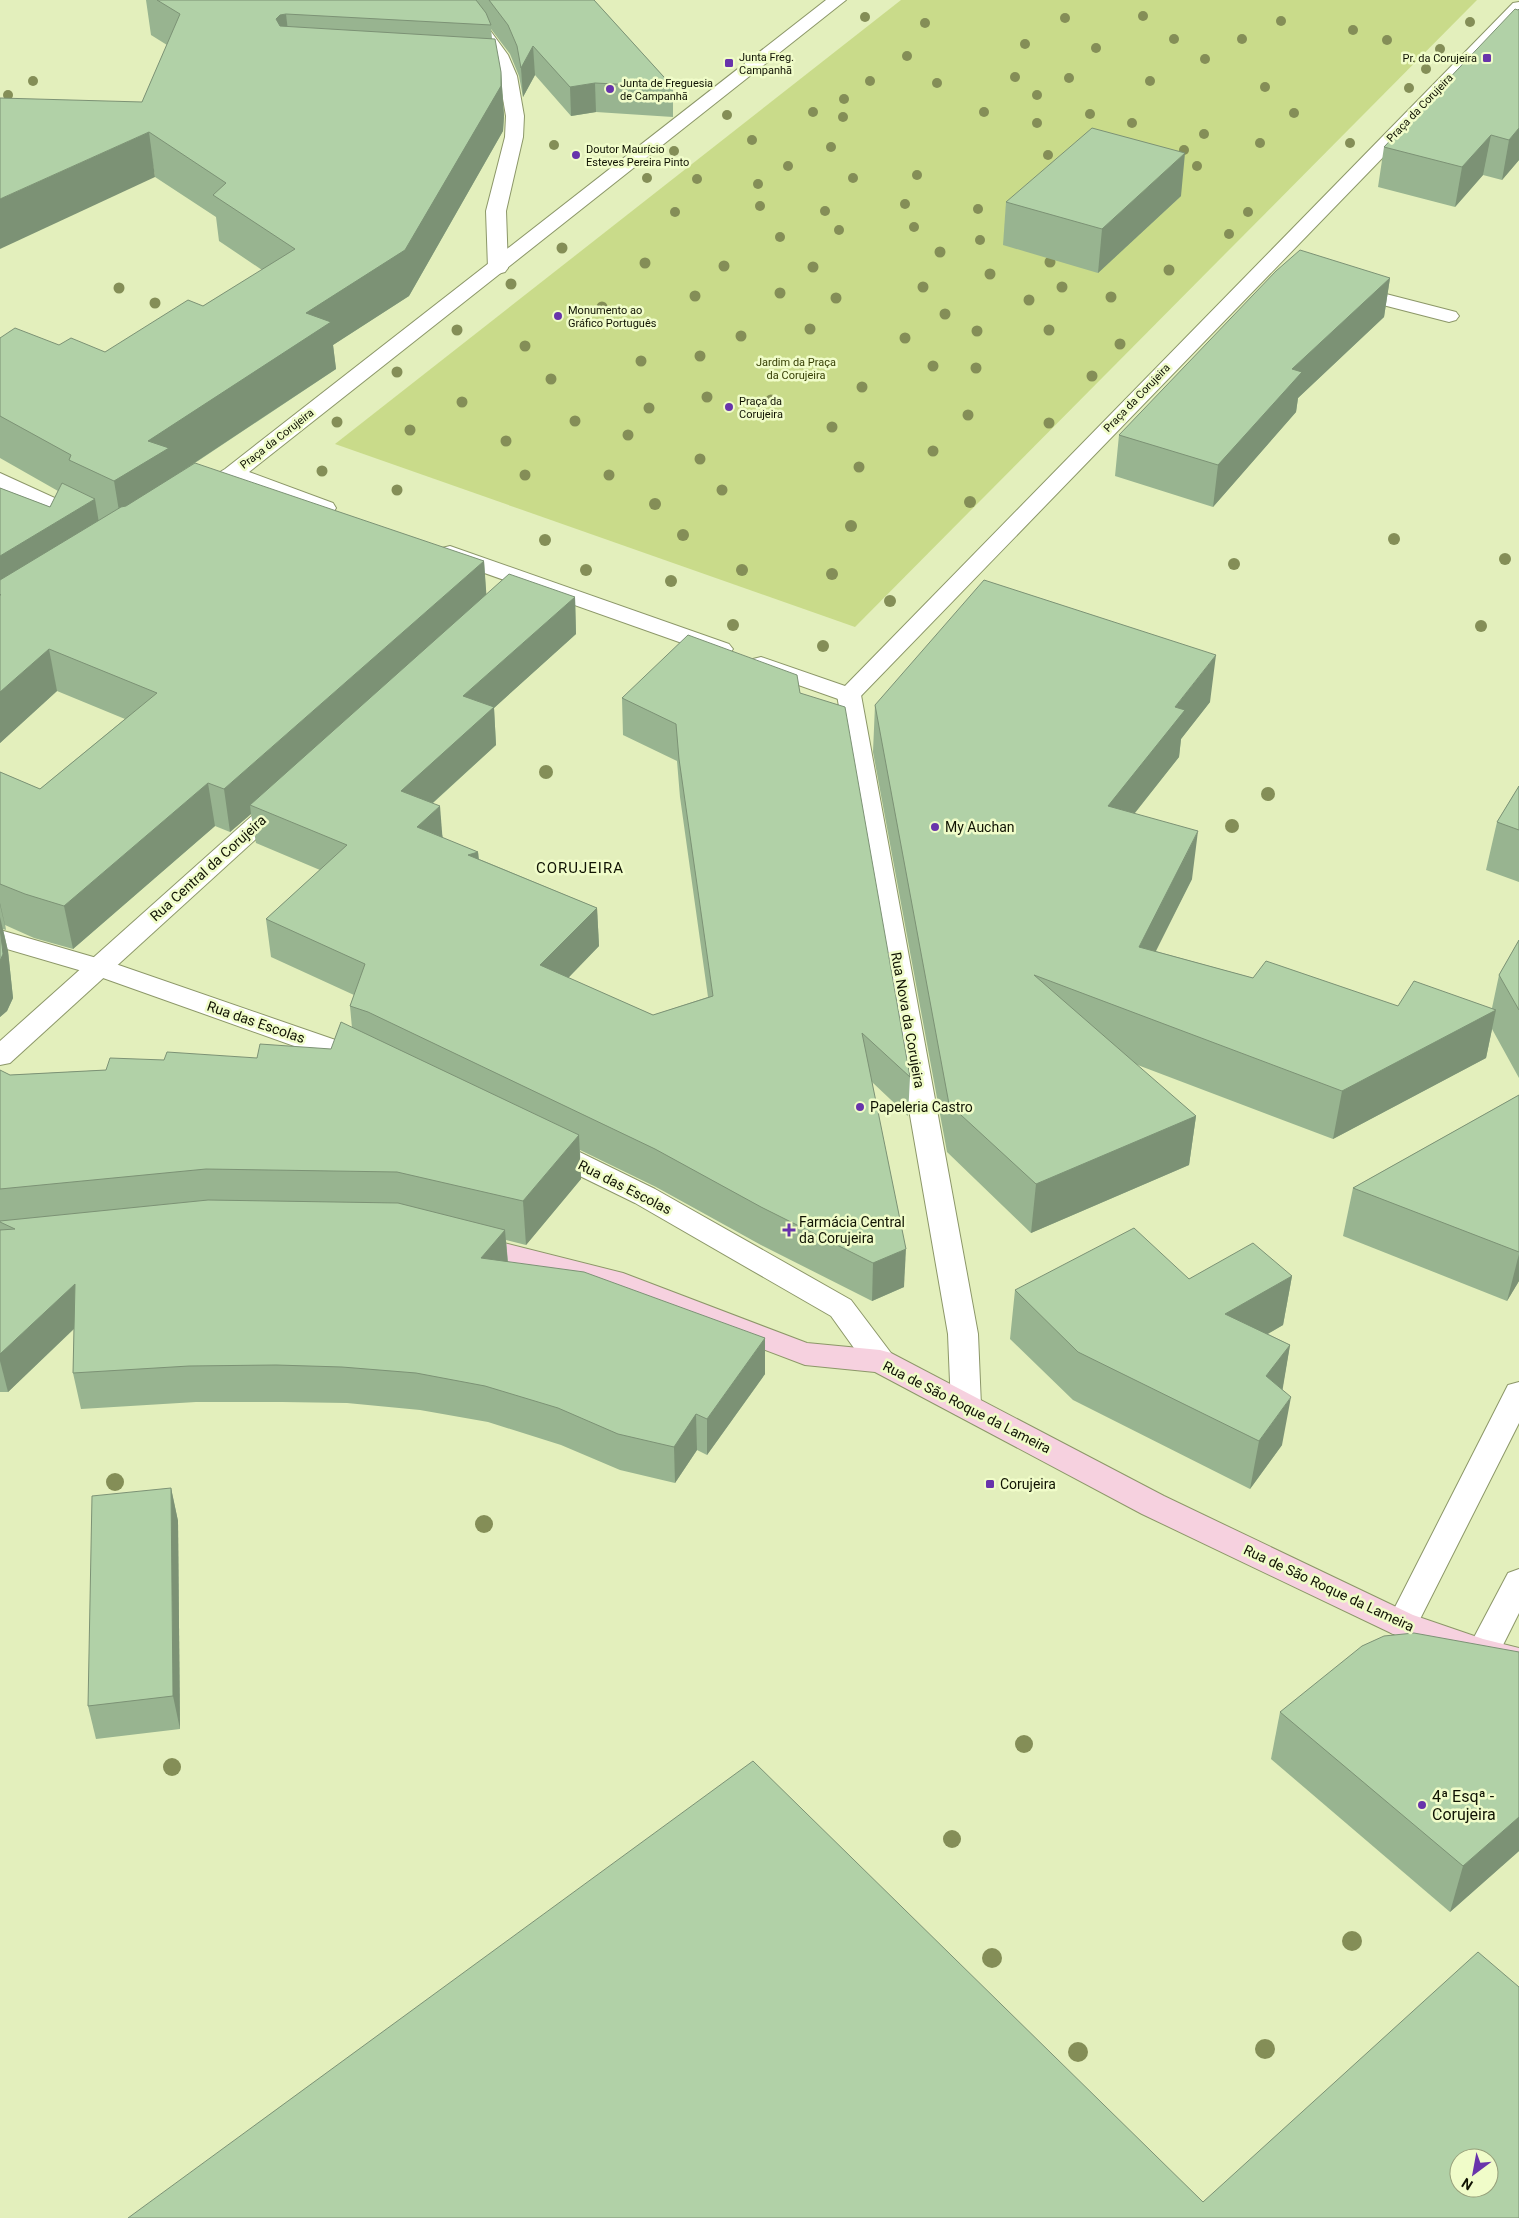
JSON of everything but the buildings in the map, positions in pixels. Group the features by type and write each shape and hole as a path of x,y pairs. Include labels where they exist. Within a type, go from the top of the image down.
{"main road":[{"name":"Rua de São Roque da Lameira","path":"448,1239 613,1281 805,1354 880,1361 1153,1505 1402,1624 1483,1652 1519,1661"}],"street":[{"path":"459,0 500,55 508,76 515,116 514,137 496,211 498,268"},
{"name":"Praça da Corujeira","path":"233,474 498,268 837,0"},
{"name":"Praça da Corujeira","path":"849,695 1272,270 1519,7"},
{"path":"489,75 508,76"},
{"path":"1338,287 1450,316"},
{"path":"199,495 233,474"},
{"name":"Praça da Corujeira","path":"233,474 346,516"},
{"path":"0,480 102,529"},
{"path":"428,545 849,695"},
{"path":"506,601 528,581"},
{"name":"Rua Nova da Corujeira","path":"849,695 963,1334 966,1406"},
{"name":"Rua Central da Corujeira","path":"0,1056 298,787"},
{"name":"Rua das Escolas","path":"0,938 98,967 362,1059 388,1072"},
{"name":"Rua das Escolas","path":"521,1136 645,1196 841,1308 880,1361"},
{"path":"1402,1624 1519,1393"},
{"path":"1483,1652 1519,1582"}],"green space":[{"name":"Jardim da Praça da Corujeira","path":"901,0 1477,0 855,627 335,444"}],"place":[{"name":"Pr. da Corujeira","path":"1487,58"},
{"name":"Junta Freg. Campanhã","path":"729,63"},
{"name":"Junta de Freguesia de Campanhã","path":"610,89"},
{"name":"Doutor Maurício Esteves Pereira Pinto","path":"576,155"},
{"name":"Monumento ao Gráfico Português","path":"558,316"},
{"name":"Praça da Corujeira","path":"729,407"},
{"name":"My Auchan","path":"935,827"},
{"name":"Papeleria Castro","path":"860,1107"},
{"name":"Farmácia Central da Corujeira","path":"789,1230"},
{"name":"Corujeira","path":"990,1484"},
{"name":"4ª Esqª - Corujeira","path":"1422,1805"}],"district":[{"name":"CORUJEIRA","path":"580,868"}]}
